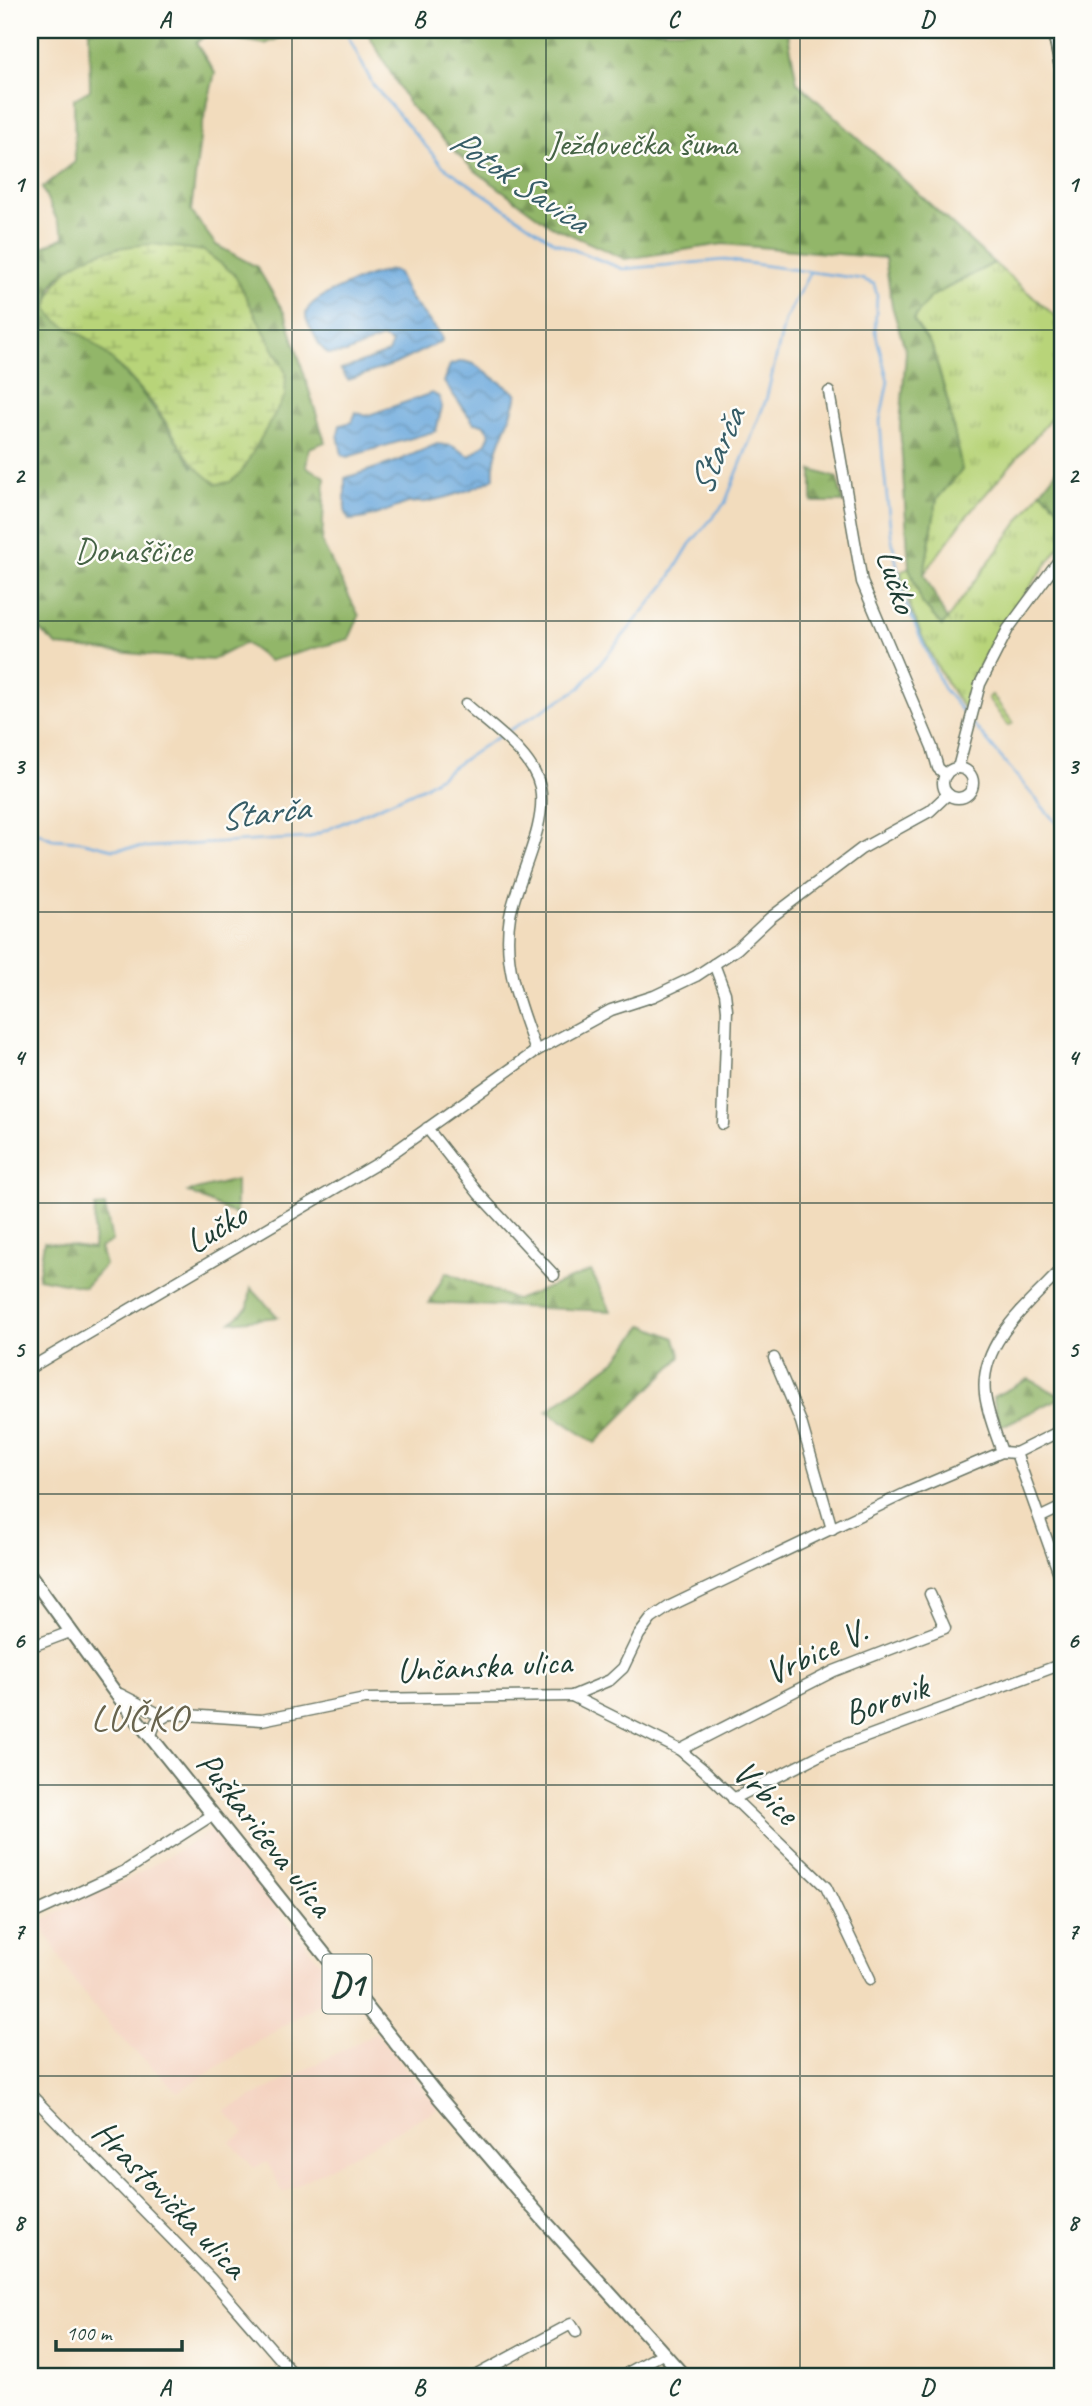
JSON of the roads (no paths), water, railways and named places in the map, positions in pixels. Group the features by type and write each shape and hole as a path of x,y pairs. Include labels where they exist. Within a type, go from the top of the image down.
{"highway":[{"path":"1055,30 1062,65"}],"main road":[{"name":"Puškarićeva ulica","path":"30,1575 114,1691 437,2095 533,2208 684,2376"}],"street":[{"name":"Lučko","path":"829,392 862,582 932,747 938,768 946,775"},
{"path":"958,768 971,775 972,789 961,798 948,794 943,785 946,775 958,768 980,684 1008,629 1062,556"},
{"path":"466,704 523,757 540,787 535,832 510,917 511,982 536,1051"},
{"name":"Lučko","path":"30,1368 213,1263 380,1162 536,1051 611,1010 653,996 714,964 861,849 930,811 948,794"},
{"path":"714,964 725,993 727,1010 723,1124"},
{"path":"427,1128 478,1193 554,1275"},
{"path":"1062,1269 1000,1336 985,1366 985,1395 1002,1452 1016,1453 1062,1430"},
{"path":"774,1359 801,1422 832,1529"},
{"name":"Unčanska ulica","path":"114,1691 143,1708 172,1714 262,1720 365,1699 572,1696 610,1680 623,1668 639,1635 651,1619 670,1606 1002,1452"},
{"path":"1016,1453 1062,1582"},
{"path":"1041,1517 1062,1507"},
{"name":"Vrbice V.","path":"680,1750 834,1671 945,1628 930,1594"},
{"path":"30,1647 70,1632"},
{"name":"Borovik","path":"733,1799 828,1751 1062,1664"},
{"name":"Vrbice","path":"572,1696 680,1750 733,1799 825,1887 870,1979"},
{"path":"151,1735 156,1722 172,1714"},
{"path":"30,1914 125,1871 214,1814"},
{"name":"Hrastovička ulica","path":"30,2094 211,2279 295,2376"},
{"path":"475,2376 571,2324 576,2332"},
{"path":"622,2376 664,2353"}],"water":[{"path":"392,270 398,273 410,298 441,335 442,341 395,364 348,380 341,370 388,353 392,343 382,338 346,353 329,354 321,347 309,324 307,311 320,298 332,292 372,275"},
{"path":"463,361 474,364 517,394 496,456 494,478 452,496 408,503 370,517 349,520 345,510 345,478 395,462 437,444 452,446 470,456 486,443 490,434 483,424 474,423 444,382 450,365"},
{"path":"432,393 439,397 442,407 436,431 347,457 342,455 338,434 340,425 352,422 356,412 366,416"}],"waterway":[{"name":"Potok Savica","path":"345,30 373,85 443,166 554,242 623,269 725,260 862,279 874,284 877,295 875,331 888,381 880,421 883,461 891,534 903,598 943,688 967,717"},
{"name":"Starča","path":"30,829 52,839 80,841 113,849 308,838 424,787 488,743 580,688 666,584 690,544 725,503 766,400 785,320 810,272"},
{"name":"Starča","path":"973,724 1062,830"}],"district":[{"name":"LUČKO","path":"140,1717"}],"park label":[{"name":"Ježdovečka šuma","path":"642,143"},
{"name":"Donaščice","path":"133,550"}]}
